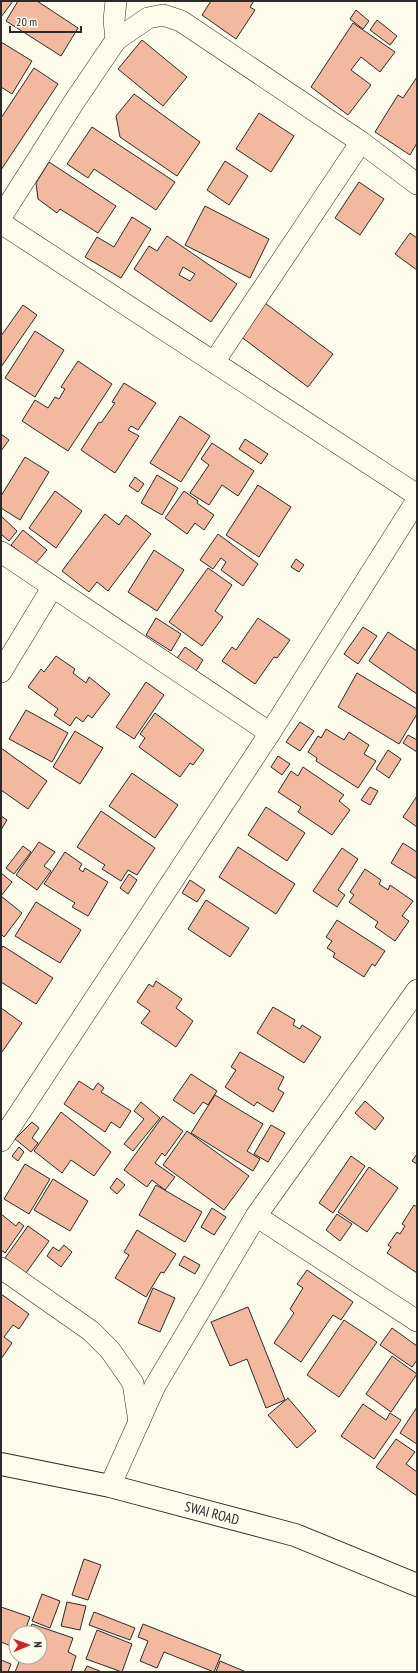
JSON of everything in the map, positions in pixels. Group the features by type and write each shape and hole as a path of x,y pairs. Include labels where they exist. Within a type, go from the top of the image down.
{"street":[{"path":"116,1 114,20 116,40"},
{"path":"1,217 74,102 116,40 148,18 163,15 181,21 361,142 417,184"},
{"path":"214,362 361,142"},
{"path":"1,223 417,495"},
{"path":"1,1141 270,734 417,500"},
{"path":"1,552 52,588 270,734"},
{"path":"1,672 52,588"},
{"path":"110,1486 155,1386 256,1216 416,992"},
{"path":"256,1216 417,1321"},
{"path":"1,1268 91,1330 110,1350 133,1383 139,1422"},
{"name":"SWAI ROAD","path":"1,1464 110,1486 295,1535 417,1585"}],"building":[{"path":"1,1 13,1 1,17"},
{"path":"18,1 37,1 78,28 61,56 6,21"},
{"path":"211,1 254,1 250,7 255,10 236,39 202,15"},
{"path":"356,10 369,21 363,29 350,19"},
{"path":"377,20 397,36 390,45 370,30"},
{"path":"353,23 395,52 380,72 361,57 351,70 371,85 348,115 311,87"},
{"path":"142,40 187,77 163,106 118,69"},
{"path":"1,42 32,61 12,94 1,87"},
{"path":"34,68 58,84 1,170 1,118"},
{"path":"417,77 417,143 410,155 375,132 398,95 403,98"},
{"path":"134,94 200,142 177,176 120,137 116,116"},
{"path":"259,113 294,136 271,172 236,149"},
{"path":"92,127 175,182 156,210 94,169 88,178 67,164"},
{"path":"225,161 248,176 229,205 207,190"},
{"path":"49,162 116,206 98,233 60,209 57,213 38,199 36,183"},
{"path":"359,182 384,199 360,235 335,218"},
{"path":"205,206 269,239 250,278 185,245"},
{"path":"132,217 151,229 121,278 85,257 97,237 114,247"},
{"path":"410,233 417,238 417,270 395,254"},
{"path":"167,236 237,284 211,322 134,269 149,246 157,251","holes":["183,267 195,274 190,281 179,275"]},
{"path":"265,303 333,354 308,387 240,336"},
{"path":"23,305 37,315 1,367 1,336"},
{"path":"35,331 64,350 35,397 5,378"},
{"path":"78,361 112,384 68,451 22,421 35,400 48,408 55,397 59,399 65,389 61,387"},
{"path":"124,383 156,403 138,430 131,426 128,430 139,436 115,473 81,450 99,422 101,423 115,403 112,402"},
{"path":"180,416 210,436 181,482 150,463"},
{"path":"1,434 9,440 1,451"},
{"path":"245,439 268,454 261,464 239,449"},
{"path":"212,443 254,471 238,496 222,485 209,505 190,493 209,465 201,459"},
{"path":"25,457 49,472 20,520 1,508 1,496"},
{"path":"157,475 178,488 162,515 141,503"},
{"path":"135,477 144,484 138,492 129,486"},
{"path":"258,485 291,507 259,557 226,535"},
{"path":"55,491 82,511 56,548 29,528"},
{"path":"184,491 198,501 197,503 214,515 204,530 195,523 187,534 165,518"},
{"path":"105,514 119,525 126,515 151,534 108,591 97,582 89,592 62,571"},
{"path":"1,516 17,531 9,541 1,534"},
{"path":"23,530 47,550 35,564 11,545"},
{"path":"218,534 258,564 243,586 221,570 226,562 221,558 213,569 200,560"},
{"path":"154,550 184,570 157,611 128,592"},
{"path":"296,559 304,565 299,572 291,567"},
{"path":"208,568 232,585 215,611 223,617 202,646 169,622"},
{"path":"156,618 181,634 171,651 146,635"},
{"path":"258,618 290,640 277,658 274,657 255,684 222,661 232,647 236,650"},
{"path":"363,627 377,636 358,664 344,654"},
{"path":"388,632 417,651 417,694 369,661"},
{"path":"185,647 203,660 192,677 173,664"},
{"path":"56,656 75,669 73,673 86,683 89,677 110,694 92,718 88,715 83,722 76,717 70,726 54,715 58,709 28,687 41,669 44,672"},
{"path":"357,673 417,709 417,714 399,744 338,707"},
{"path":"146,682 164,695 134,739 116,727"},
{"path":"26,710 68,733 52,762 9,739"},
{"path":"155,713 204,750 193,765 190,763 180,777 139,747 145,738 140,734"},
{"path":"300,722 314,731 300,751 286,742"},
{"path":"326,729 344,740 349,732 369,745 364,754 376,761 358,788 316,761 317,758 308,752 318,736 321,738"},
{"path":"75,731 103,748 80,784 53,767"},
{"path":"408,735 417,740 417,752 403,743"},
{"path":"1,748 47,781 28,809 1,790"},
{"path":"388,750 401,759 389,778 376,769"},
{"path":"278,756 290,764 282,775 271,767"},
{"path":"303,767 344,795 339,801 350,810 332,835 298,812 301,807 278,792 291,771 298,776"},
{"path":"132,773 178,805 155,838 109,806"},
{"path":"370,787 378,791 370,805 361,800"},
{"path":"417,796 417,827 403,817"},
{"path":"266,807 305,833 287,861 248,835"},
{"path":"101,811 155,848 137,875 128,870 121,881 102,869 105,865 77,847"},
{"path":"1,816 7,820 1,830"},
{"path":"39,842 55,852 44,866 51,871 37,890 16,875"},
{"path":"403,843 417,852 417,879 391,863"},
{"path":"23,846 31,852 14,874 6,868"},
{"path":"238,847 295,884 276,914 219,877"},
{"path":"342,848 358,859 338,890 345,895 337,907 313,891"},
{"path":"65,852 82,864 79,869 83,872 85,868 108,882 88,916 72,907 75,903 44,884"},
{"path":"365,869 381,880 379,884 388,890 390,885 413,901 402,916 409,921 395,941 375,927 378,922 349,902 354,895 350,892"},
{"path":"1,873 12,882 1,896"},
{"path":"129,874 137,880 128,894 120,888"},
{"path":"190,880 205,890 197,902 182,893"},
{"path":"1,896 22,913 4,937 1,934"},
{"path":"206,900 249,928 230,957 188,929"},
{"path":"36,902 81,930 60,963 15,936"},
{"path":"337,920 385,951 375,966 372,964 364,977 333,957 335,953 327,948 332,941 326,937"},
{"path":"3,946 53,978 36,1004 1,982 1,949"},
{"path":"156,981 182,999 176,1008 193,1021 176,1047 141,1023 150,1011 137,1002 149,984 153,987"},
{"path":"273,1007 295,1020 293,1025 300,1029 302,1025 321,1037 304,1063 257,1033"},
{"path":"1,1008 22,1023 2,1052 1,1051"},
{"path":"240,1052 284,1077 278,1089 284,1093 273,1112 257,1102 254,1106 225,1087 236,1070 231,1067"},
{"path":"191,1074 217,1091 208,1105 203,1102 194,1114 173,1100"},
{"path":"79,1081 93,1090 98,1083 104,1088 101,1092 131,1111 120,1128 111,1122 105,1132 64,1104"},
{"path":"215,1095 263,1124 247,1151 260,1159 253,1171 191,1133"},
{"path":"365,1101 384,1118 375,1130 355,1113"},
{"path":"141,1102 160,1118 133,1151 124,1144 144,1119 134,1111"},
{"path":"61,1112 111,1152 94,1176 71,1160 62,1173 34,1151"},
{"path":"163,1116 183,1131 165,1156 162,1153 155,1163 175,1177 165,1190 152,1180 147,1187 124,1170"},
{"path":"32,1122 39,1128 32,1138 38,1143 31,1152 15,1139"},
{"path":"271,1125 285,1133 268,1162 254,1154"},
{"path":"187,1131 249,1176 224,1210 163,1165"},
{"path":"19,1147 24,1152 18,1161 12,1156"},
{"path":"417,1154 417,1164 412,1161"},
{"path":"351,1156 365,1166 333,1213 319,1203"},
{"path":"25,1164 50,1179 29,1214 4,1199"},
{"path":"369,1167 398,1188 367,1232 338,1212"},
{"path":"117,1178 125,1185 117,1194 110,1188"},
{"path":"53,1179 88,1201 70,1231 34,1210"},
{"path":"156,1185 202,1212 185,1242 139,1215"},
{"path":"414,1205 417,1207 417,1273 387,1253 391,1247 388,1245 397,1232 400,1234 405,1226 402,1224"},
{"path":"212,1208 226,1217 214,1235 201,1227"},
{"path":"1,1214 16,1226 19,1222 24,1226 5,1253 1,1250"},
{"path":"337,1214 352,1224 340,1241 326,1230"},
{"path":"28,1226 49,1241 26,1273 5,1258"},
{"path":"137,1230 176,1254 164,1273 161,1272 146,1297 115,1278 129,1255 124,1252"},
{"path":"64,1245 72,1252 61,1267 47,1256 53,1247 59,1251"},
{"path":"184,1256 200,1265 195,1274 179,1265"},
{"path":"307,1270 353,1302 341,1320 333,1315 301,1362 274,1343 294,1313 290,1309 303,1288 297,1284"},
{"path":"153,1288 175,1298 160,1332 138,1323"},
{"path":"1,1294 29,1314 19,1329 13,1325 4,1337 12,1343 1,1359"},
{"path":"248,1307 285,1400 266,1408 247,1359 230,1366 211,1322"},
{"path":"344,1320 377,1342 339,1397 307,1375"},
{"path":"392,1328 417,1346 417,1360 412,1367 380,1345"},
{"path":"392,1356 417,1374 391,1412 366,1394"},
{"path":"288,1398 316,1431 297,1448 268,1415"},
{"path":"363,1404 386,1420 390,1413 401,1420 374,1459 341,1436"},
{"path":"417,1407 417,1444 400,1433"},
{"path":"396,1439 415,1452 406,1464 417,1472 417,1496 376,1467"},
{"path":"84,1559 101,1565 88,1600 72,1595"},
{"path":"42,1594 60,1601 50,1628 48,1627 48,1625 42,1625 32,1621"},
{"path":"67,1602 86,1606 80,1630 61,1626"},
{"path":"1,1607 30,1617 27,1625 8,1625 8,1645 1,1642"},
{"path":"94,1612 135,1628 130,1640 89,1625"},
{"path":"143,1624 221,1655 214,1672 164,1652 157,1668 140,1661 148,1641 138,1637"},
{"path":"48,1629 73,1638 68,1652 76,1656 71,1672 15,1672 18,1665 48,1665"},
{"path":"97,1630 132,1644 122,1672 86,1659"},
{"path":"1,1660 8,1663 8,1665 11,1665 8,1672 1,1672"},
{"path":"220,1661 246,1672 216,1672"},
{"path":"87,1666 102,1672 84,1672"}]}
